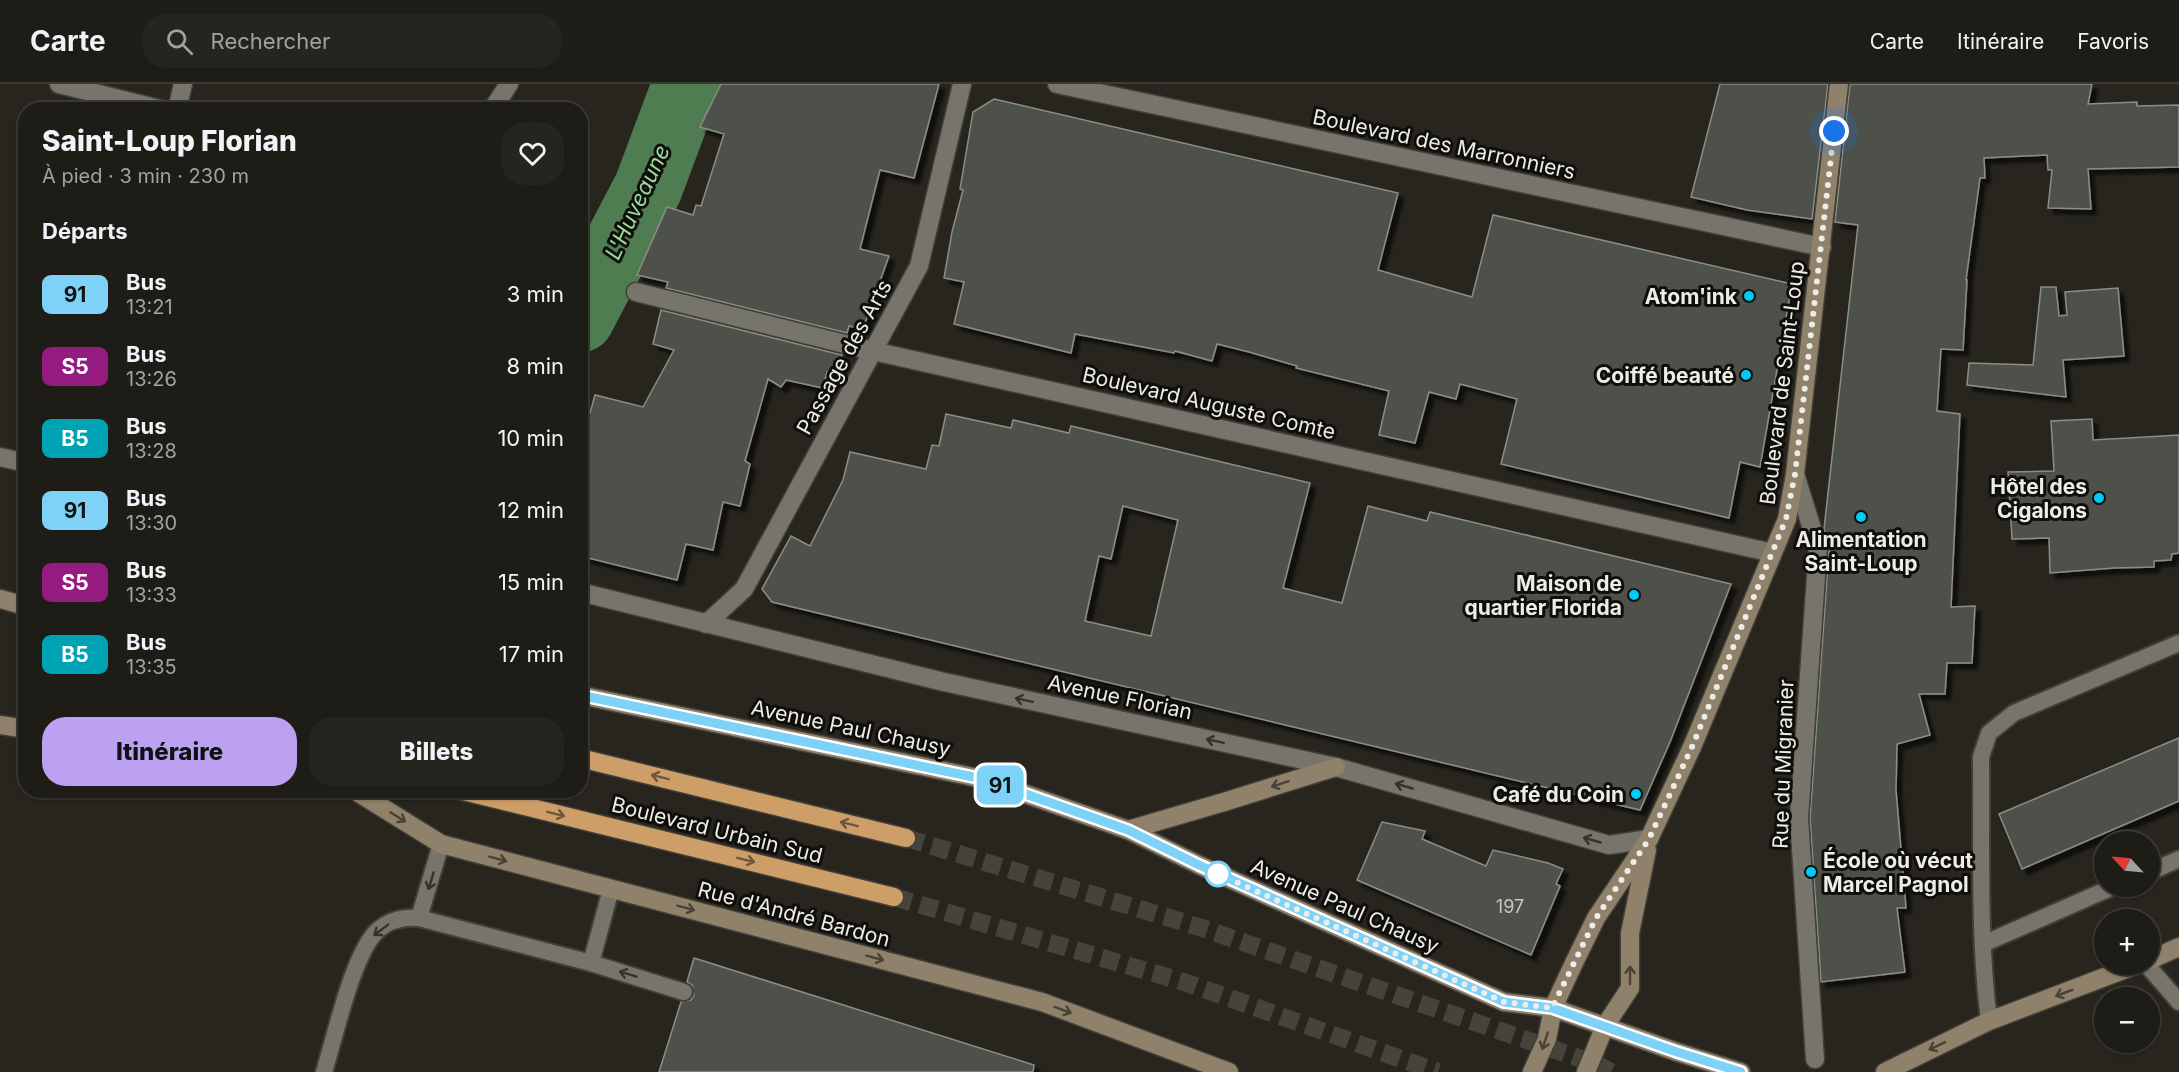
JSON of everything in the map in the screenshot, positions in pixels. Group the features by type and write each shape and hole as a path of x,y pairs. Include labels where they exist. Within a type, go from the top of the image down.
{"highway":[{"name":"Boulevard Urbain Sud","path":"588,760 906,838"},
{"name":"Boulevard Urbain Sud","path":"492,798 894,897"}],"main road":[{"name":"Boulevard de Saint-Loup","path":"1649,839 1692,747 1786,519 1795,474 1839,84"},
{"path":"0,599 18,604"},
{"name":"Avenue Paul Chausy","path":"588,697 983,779 1128,830 1504,1002 1552,1008 1741,1072"},
{"path":"0,725 18,728"},
{"path":"1128,830 1336,766"},
{"name":"Rue d'André Bardon","path":"367,798 441,844 1042,1002 1228,1072"},
{"path":"1532,1072 1547,1039 1552,1008 1596,918 1649,839"},
{"path":"1586,1072 1605,1026 1630,988 1630,933 1649,839"},
{"path":"2160,956 2179,947"},
{"path":"1885,1072 1989,1021 2110,975"}],"street":[{"path":"59,84 131,102"},
{"path":"179,102 183,84"},
{"path":"497,102 509,84"},
{"name":"Passage des Arts","path":"706,624 744,589 919,266 962,84"},
{"name":"Boulevard des Marronniers","path":"1057,84 1822,247"},
{"name":"Boulevard Auguste Comte","path":"636,292 873,351 1773,553"},
{"path":"0,457 18,461"},
{"name":"Rue du Migranier","path":"1795,474 1818,548 1799,818 1815,1059"},
{"name":"Avenue Florian","path":"588,594 944,682 1336,766 1609,845 1649,839"}],"lane":[{"path":"1989,1021 1984,979 1981,757 1989,733 2014,713 2179,643"},
{"path":"419,918 441,844"},
{"path":"2160,868 2179,859"},
{"path":"591,963 611,889"},
{"path":"1983,944 2094,895"},
{"path":"324,1072 354,972 365,946 378,930 402,917 419,918 591,963 684,992"},
{"path":"2156,975 2179,1002"}],"building":[{"path":"721,84 939,84 914,178 880,170 860,249 889,256 863,329 849,326 847,333 666,288 668,282 637,275 667,207 693,215 696,205 701,206 724,134 700,127"},
{"path":"1720,84 1828,84 1812,219 1747,210 1691,197"},
{"path":"1850,84 2092,84 2088,104 2137,102 2137,106 2179,105 2179,167 2088,169 2091,209 2048,208 2052,170 2048,170 2047,155 1984,158 1985,178 1980,178 1966,280 1963,350 1941,349 1937,411 1960,414 1951,607 1975,606 1972,663 1947,663 1945,694 1919,694 1930,735 1897,744 1896,790 1906,908 1897,908 1905,972 1821,982 1810,818 1829,549 1824,529 1858,225 1835,222"},
{"path":"994,99 1398,193 1378,270 1472,297 1493,215 1792,284 1760,467 1740,462 1729,518 1501,464 1517,399 1460,384 1456,399 1429,392 1415,443 1379,435 1389,391 1296,368 1297,366 1249,352 1217,344 1212,361 1175,351 1174,353 1075,334 1071,353 954,324 964,282 944,278 952,232 963,190 960,189 973,112"},
{"path":"2041,287 2056,287 2059,316 2067,315 2065,292 2118,288 2124,356 2063,360 2066,397 1967,385 1969,363 2033,365"},
{"path":"661,310 842,355 837,374 827,372 823,388 786,380 781,387 768,379 745,461 750,464 740,506 723,502 713,550 686,544 677,580 588,558 588,413 590,413 595,395 643,407 674,350 653,344"},
{"path":"946,414 1011,428 1013,420 1069,433 1071,426 1310,483 1283,588 1342,603 1368,506 1427,521 1430,512 1731,584 1670,742 1640,810 772,602 762,589 791,536 810,546 843,480 850,452 926,469 932,445 939,446","holes":["1123,506 1178,520 1151,636 1085,621 1099,556 1111,559"]},
{"name":"Hôtel des Cigalons","path":"2092,419 2093,440 2179,435 2179,553 2172,554 2171,560 2154,561 2154,567 2050,573 2049,538 2012,539 2008,472 2054,471 2051,421"},
{"path":"2179,738 2179,801 2110,831 2094,831 2094,838 2022,869 1999,814"},
{"path":"1382,822 1425,831 1422,839 1486,866 1493,850 1548,863 1563,869 1556,884 1560,886 1531,955 1357,880"},
{"path":"694,958 1034,1065 1033,1072 659,1072 681,1002 691,1000 694,995 692,985 687,982"}],"waterway":[{"name":"L'Huveaune","path":"588,303 648,188 687,84"}],"tunnel":[{"path":"906,838 1199,927 1596,1064 1611,1072"},
{"path":"894,897 1184,982 1438,1072"}],"bus line":[{"name":"91","path":"588,695 983,779 1128,830 1199,865 1504,1002 1552,1008 1741,1072"}],"place":[{"name":"Atom'ink","path":"1749,296"},
{"name":"Coiffé beauté","path":"1746,375"},
{"name":"Hôtel des Cigalons","path":"2099,498"},
{"name":"Alimentation Saint-Loup","path":"1861,517"},
{"name":"Maison de quartier Florida","path":"1634,595"},
{"name":"Café du Coin","path":"1636,794"},
{"name":"École où vécut Marcel Pagnol","path":"1811,872"}],"route":[{"path":"1218,874 1504,1002 1552,1008 1596,918 1649,839 1692,747 1786,519 1795,474 1834,131"}]}
